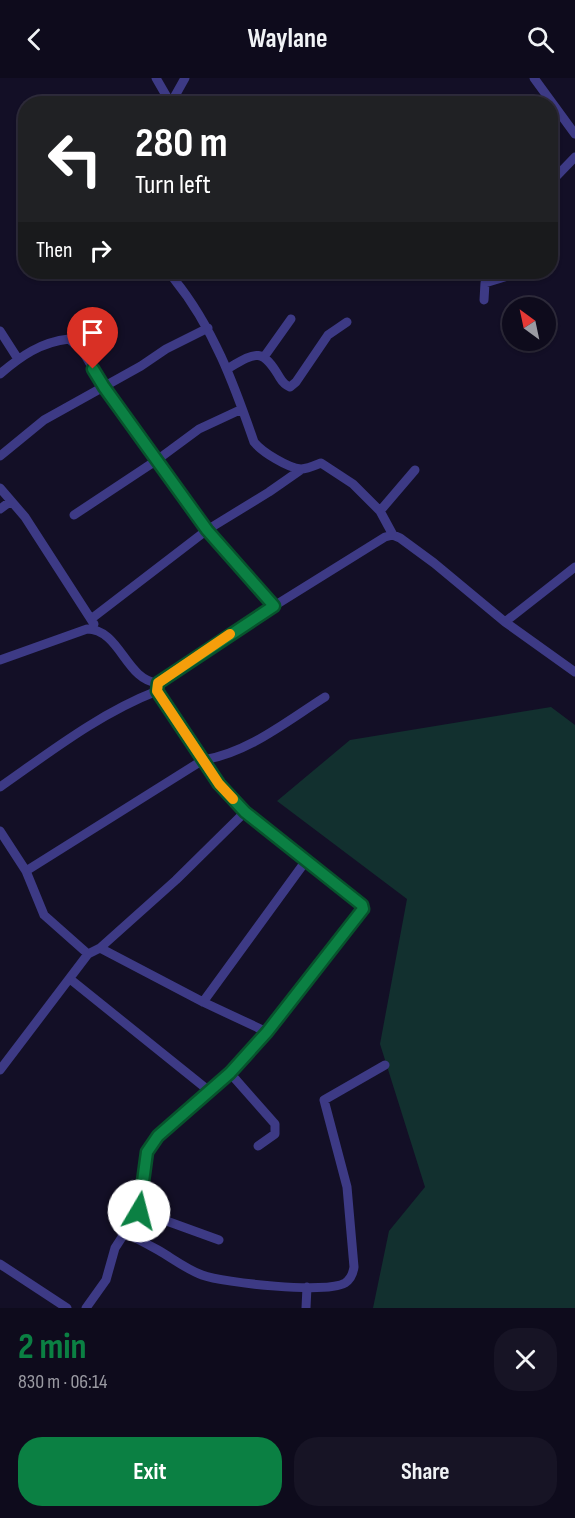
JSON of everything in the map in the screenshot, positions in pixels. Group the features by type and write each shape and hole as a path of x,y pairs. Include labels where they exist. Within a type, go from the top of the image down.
{"street":[{"path":"156,78 167,96"},
{"path":"175,96 185,78"},
{"path":"534,78 547,96"},
{"path":"558,111 575,134"},
{"path":"558,175 575,157"},
{"path":"174,279 208,328 227,369 254,442 271,457 302,469"},
{"path":"484,300 485,283 498,279"},
{"path":"264,357 291,319"},
{"path":"227,369 253,356 260,355 270,360 284,384 290,387 296,382 328,335 347,322"},
{"path":"0,456 44,420 141,366 166,349 208,328"},
{"path":"0,331 18,359"},
{"path":"0,374 18,359 42,345 69,339 82,350 104,387 134,425 207,530 274,606"},
{"path":"74,515 199,429 243,409"},
{"path":"91,619 207,530 302,469 321,464 353,484 380,511 393,536"},
{"path":"380,511 416,470"},
{"path":"0,488 25,517 50,553 96,629 107,636 140,675 158,687 219,784 245,812 305,862 362,905 363,909 267,1032 230,1073 208,1090 152,1144 147,1152 139,1211 114,1248 106,1281 86,1308"},
{"path":"0,509 11,501"},
{"path":"0,787 63,743 158,687 274,606 385,537 400,538 505,622 575,672"},
{"path":"505,622 575,567"},
{"path":"0,660 87,629 96,629"},
{"path":"26,871 203,760 221,757 238,750 325,698"},
{"path":"0,1070 88,954 100,948 176,880 245,812"},
{"path":"1,835 26,871 44,915 88,954"},
{"path":"203,1002 305,862"},
{"path":"100,948 203,1002 267,1032"},
{"path":"70,979 208,1090"},
{"path":"124,1233 203,1275 237,1283 307,1287 345,1283 354,1268 346,1187 324,1100 385,1065"},
{"path":"230,1073 275,1124 275,1134 258,1146"},
{"path":"139,1211 219,1240"},
{"path":"0,1264 67,1308"},
{"path":"306,1308 307,1287"}],"green space":[{"path":"551,707 575,725 575,1308 373,1308 389,1231 425,1187 380,1044 407,899 277,801 350,740"}],"slow traffic":[{"path":"230,634 158,683 157,691 219,784 233,799"}],"route":[{"path":"93,369 207,530 274,606 158,683 157,691 219,784 245,812 305,862 362,905 363,909 267,1032 230,1073 208,1090 152,1144 147,1152 139,1211"}]}
